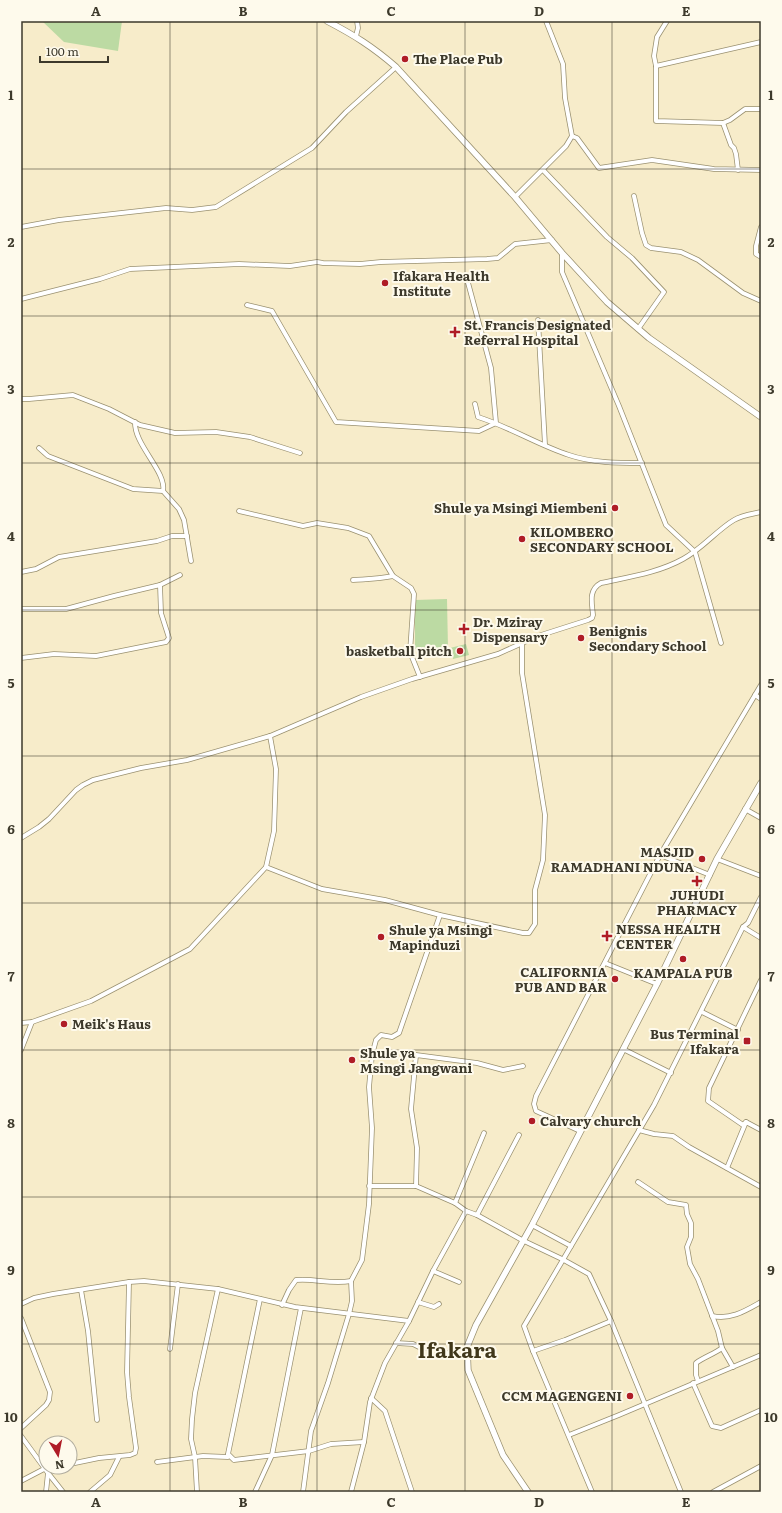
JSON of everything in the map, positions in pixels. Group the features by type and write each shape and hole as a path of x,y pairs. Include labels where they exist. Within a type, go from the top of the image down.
{"main road":[{"path":"327,21 356,36 396,67 515,197 562,253 607,302 649,338 761,418"},
{"path":"528,1492 503,1454 468,1370 467,1348 476,1325 522,1240 532,1225 657,984 717,859 761,783"}],"street":[{"path":"356,36 358,28 357,21"},
{"path":"515,197 566,146 572,136 565,98 563,64 546,21"},
{"path":"667,21 657,37 654,56 656,66 656,121 723,123 745,110 761,109"},
{"path":"656,66 761,42"},
{"path":"21,227 58,220 166,208 192,210 216,207 312,148 346,112 396,67"},
{"path":"723,123 736,154 738,170"},
{"path":"572,136 577,138 599,168 652,160 714,169 761,170"},
{"path":"543,170 607,237 632,258 664,292 638,329"},
{"path":"634,196 646,245 651,248 682,252 692,257 743,293 761,301"},
{"path":"761,227 756,246 756,254 761,257"},
{"path":"21,299 130,269 239,264 290,266 317,262 360,264 487,259 498,258 515,244 552,240"},
{"path":"562,253 562,272 619,406 666,525 695,552 721,643"},
{"path":"466,279 491,368 496,423"},
{"path":"247,305 272,311 336,422 479,431 496,423"},
{"path":"538,320 545,445"},
{"path":"21,399 73,395 109,409 140,425 175,433 216,432 250,437 300,453"},
{"path":"475,404 478,417 496,423 570,456 608,463 642,463"},
{"path":"135,422 135,428 146,452 163,480 163,491"},
{"path":"39,448 48,456 133,489 163,491 179,509 184,520 191,561"},
{"path":"239,511 303,526 317,523 348,528 370,536 393,576 411,588 414,594 410,652 420,677"},
{"path":"21,838 49,819 76,790 93,780 141,768 187,760 270,736 361,697 420,677 498,654 538,636 592,618 592,592 595,586 600,583 657,571 682,560 695,552 734,520 742,516 761,512"},
{"path":"21,572 36,569 59,557 157,541 172,536 187,536"},
{"path":"21,609 66,609 160,585 180,575"},
{"path":"353,580 376,580 393,576"},
{"path":"21,658 54,654 96,656 166,642 169,638 161,610 160,585"},
{"path":"266,867 322,889 385,900 440,915 523,933 529,932 535,924 535,890 543,860 545,815 522,673 522,643"},
{"path":"580,1131 536,1111 534,1104 536,1096 660,856 761,685"},
{"path":"755,695 761,699"},
{"path":"21,1023 32,1022 91,1001 190,948 266,867 274,831 276,769 270,736"},
{"path":"745,809 761,818"},
{"path":"660,856 710,875"},
{"path":"717,859 761,876"},
{"path":"592,1492 524,1326 639,1130 702,1012 743,927 748,923 761,897"},
{"path":"303,1492 311,1431 328,1383 349,1314 352,1301 351,1281 362,1260 370,1186 372,1125 369,1086 372,1055 376,1040 381,1035 392,1037 399,1033 440,915"},
{"path":"743,927 761,938"},
{"path":"605,963 657,984"},
{"path":"746,1122 743,1125 708,1101 709,1088 761,980"},
{"path":"702,1012 738,1030"},
{"path":"21,1050 32,1022"},
{"path":"623,1049 671,1072"},
{"path":"416,1186 417,1148 411,1109 416,1055 477,1063 503,1070 522,1066"},
{"path":"746,1122 761,1130"},
{"path":"727,1168 746,1122"},
{"path":"639,1130 654,1134 673,1136 689,1147 761,1187"},
{"path":"455,1203 484,1132"},
{"path":"477,1214 519,1135"},
{"path":"638,1182 668,1202 686,1205 687,1214 691,1223 691,1237 687,1248 690,1264 698,1279 722,1348 733,1366"},
{"path":"370,1186 416,1186 455,1203 466,1211 477,1214 522,1240 562,1259 591,1276 681,1492"},
{"path":"351,1492 364,1442 371,1398 396,1343 466,1211"},
{"path":"532,1225 571,1246"},
{"path":"433,1271 459,1282"},
{"path":"282,1305 288,1290 296,1280 308,1279 333,1283 351,1281"},
{"path":"21,1304 34,1298 47,1295 144,1281 218,1288 282,1305 409,1321"},
{"path":"78,1462 133,1454 136,1448 128,1397 127,1372 129,1282"},
{"path":"170,1349 178,1284"},
{"path":"197,1492 195,1457 191,1439 195,1393 218,1288"},
{"path":"81,1290 88,1331 97,1420"},
{"path":"157,1462 195,1457 228,1457 260,1299"},
{"path":"418,1302 434,1307 439,1304"},
{"path":"712,1316 722,1318 740,1314 761,1302"},
{"path":"255,1492 272,1455 302,1308"},
{"path":"21,1318 50,1392 49,1400 46,1404 21,1428"},
{"path":"533,1350 566,1340 611,1321"},
{"path":"396,1343 413,1344 423,1349 432,1346 449,1354"},
{"path":"698,1381 696,1375 696,1363 701,1359 713,1355 722,1348"},
{"path":"569,1435 761,1355"},
{"path":"693,1383 712,1426 721,1428 761,1410"},
{"path":"371,1398 385,1411 412,1492"},
{"path":"21,1436 38,1460"},
{"path":"228,1454 234,1460 309,1451 331,1444 364,1442"},
{"path":"90,1492 110,1475 119,1457"},
{"path":"712,1492 721,1490 761,1466"},
{"path":"21,1481 38,1474"},
{"path":"46,1475 46,1492"},
{"path":"49,1475 63,1492"}],"green space":[{"path":"42,21 122,21 118,51 64,42"},
{"path":"447,599 448,649 415,649 415,600"},
{"name":"basketball pitch","path":"466,644 469,655 453,659 450,648"}],"place":[{"name":"The Place Pub","path":"405,59"},
{"name":"Ifakara Health Institute","path":"385,283"},
{"name":"St. Francis Designated Referral Hospital","path":"455,332"},
{"name":"Shule ya Msingi Miembeni","path":"615,508"},
{"name":"KILOMBERO SECONDARY SCHOOL","path":"522,539"},
{"name":"Dr. Mziray Dispensary","path":"464,629"},
{"name":"Benignis Secondary School","path":"581,638"},
{"name":"basketball pitch","path":"460,651"},
{"name":"MASJID RAMADHANI NDUNA","path":"702,859"},
{"name":"JUHUDI PHARMACY","path":"697,881"},
{"name":"NESSA HEALTH CENTER","path":"607,936"},
{"name":"Shule ya Msingi Mapinduzi","path":"381,937"},
{"name":"KAMPALA PUB","path":"683,959"},
{"name":"CALIFORNIA PUB AND BAR","path":"615,979"},
{"name":"Meik's Haus","path":"64,1024"},
{"name":"Bus Terminal Ifakara","path":"747,1041"},
{"name":"Shule ya Msingi Jangwani","path":"352,1060"},
{"name":"Calvary church","path":"532,1121"},
{"name":"CCM MAGENGENI","path":"630,1396"}],"district":[{"name":"Ifakara","path":"457,1351"}]}
